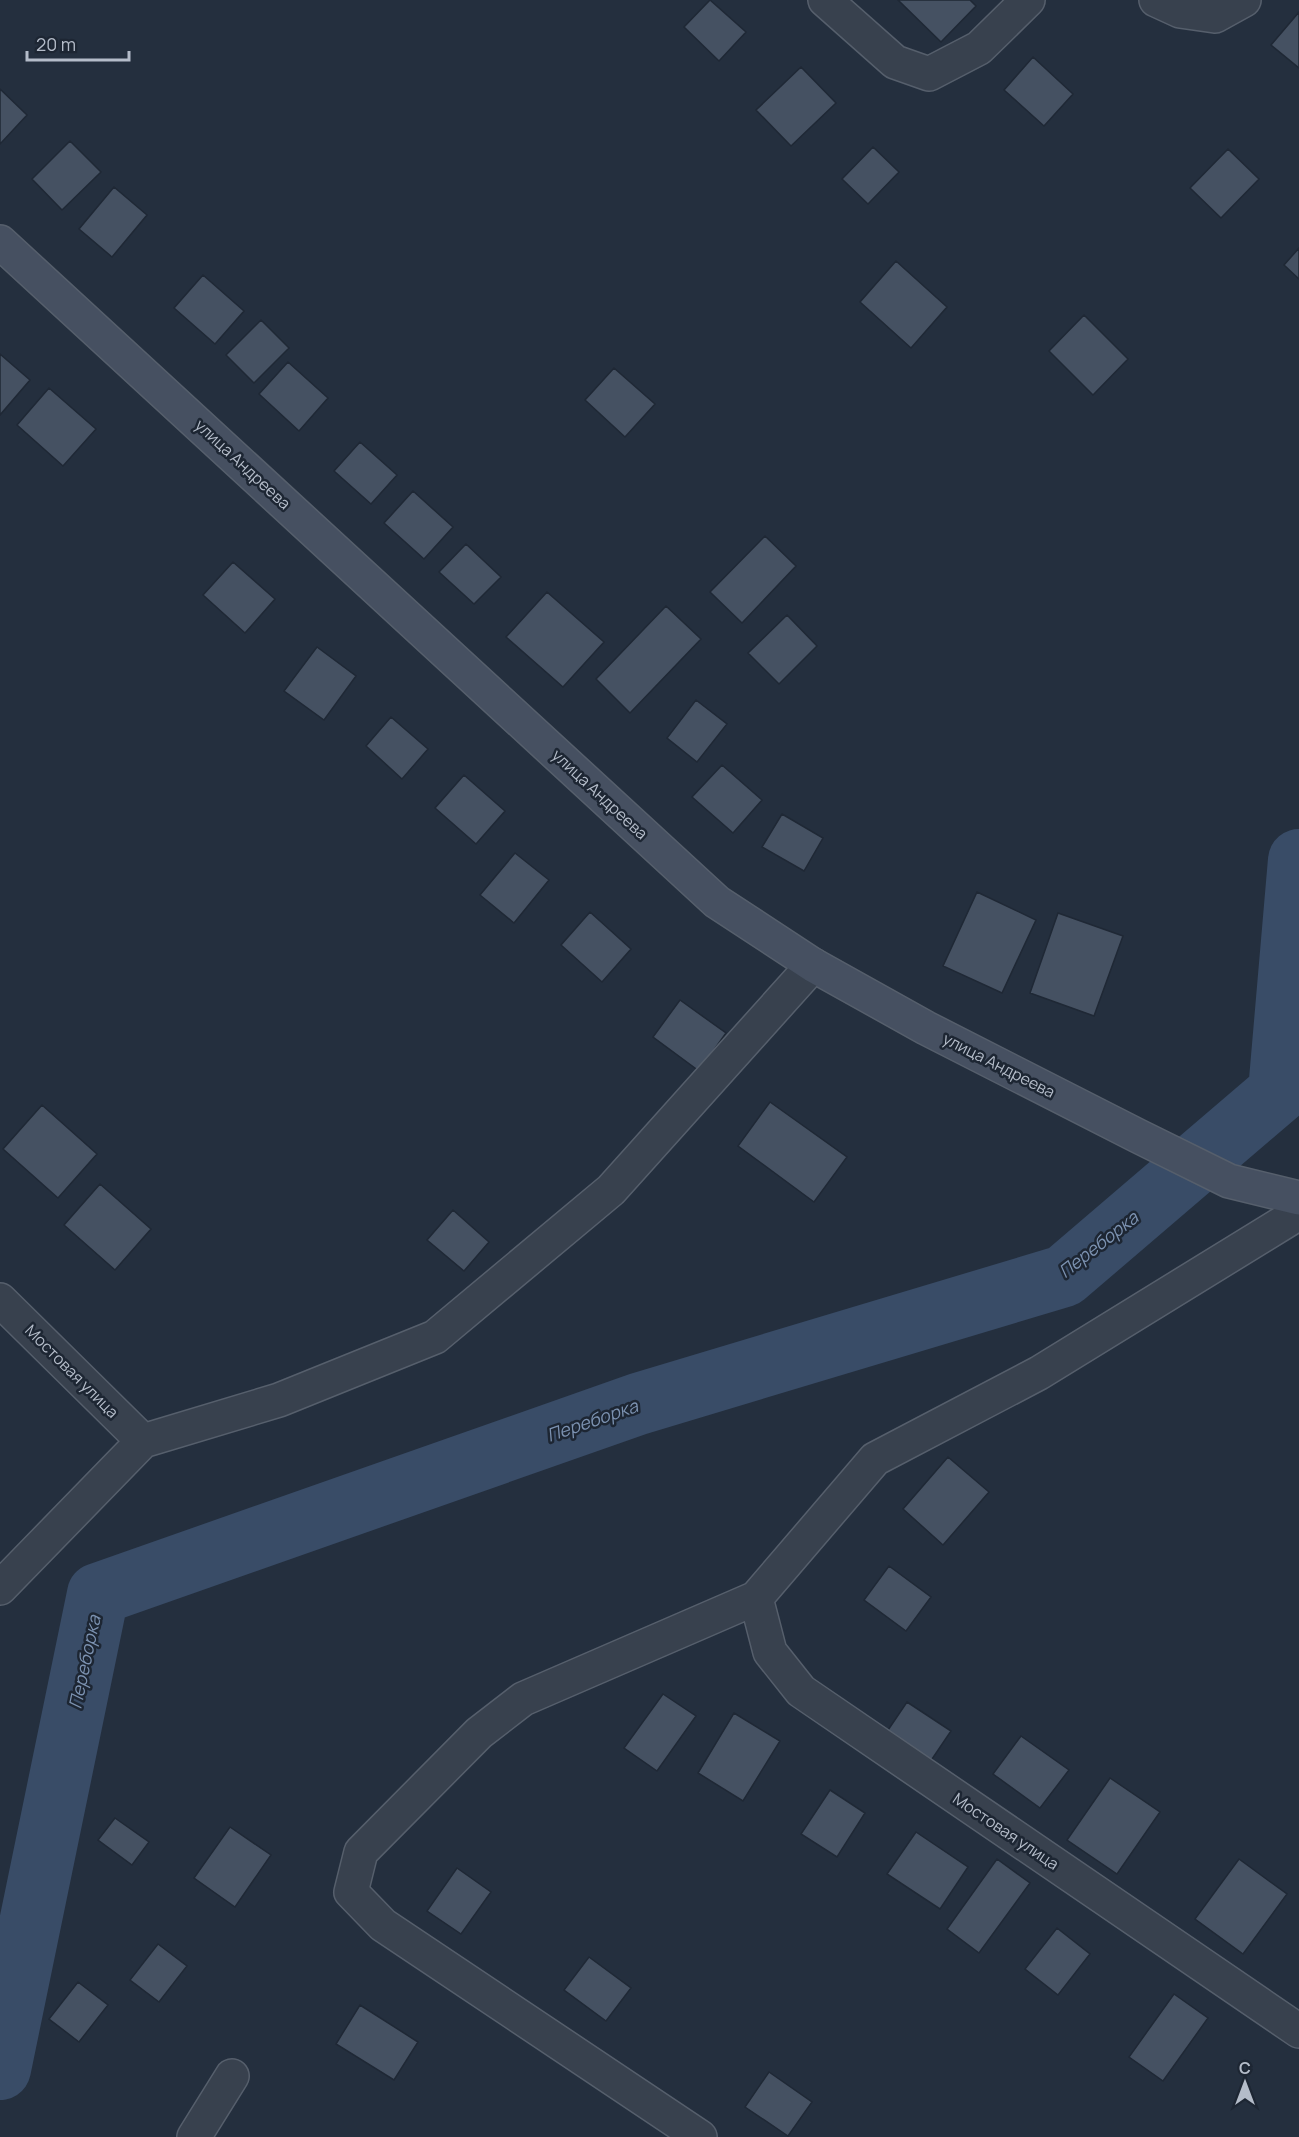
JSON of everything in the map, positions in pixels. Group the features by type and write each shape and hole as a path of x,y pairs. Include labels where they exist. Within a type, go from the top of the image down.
{"main road":[{"name":"улица Андреева","path":"0,242 717,902 813,965 926,1028 1138,1136 1229,1181 1299,1198"}],"street":[{"path":"825,0 895,62 929,74 979,48 1028,0"},
{"path":"1156,0 1180,11 1215,16 1244,0"},
{"path":"0,1588 143,1441 279,1400 435,1337 611,1190 813,965"},
{"path":"700,2137 383,1925 351,1892 361,1851 479,1733 524,1699 756,1598 875,1460 1039,1373 1299,1213"},
{"name":"Мостовая улица","path":"0,1300 143,1441"},
{"name":"Мостовая улица","path":"756,1598 770,1652 801,1691 1299,2031"},
{"path":"194,2137 232,2076"}],"building":[{"path":"710,0 746,32 719,61 684,27"},
{"path":"898,0 970,0 976,6 941,42"},
{"path":"1299,12 1299,68 1271,45"},
{"path":"1033,57 1073,94 1044,126 1004,90"},
{"path":"801,67 836,103 791,146 756,110"},
{"path":"0,89 27,115 0,144"},
{"path":"70,141 101,172 62,210 32,179"},
{"path":"873,147 899,172 868,204 842,179"},
{"path":"1228,149 1259,179 1221,218 1190,188"},
{"path":"114,187 147,215 112,257 79,229"},
{"path":"1299,248 1299,279 1284,265"},
{"path":"896,261 947,307 911,348 860,302"},
{"path":"203,275 244,311 215,344 174,308"},
{"path":"1084,315 1128,359 1093,395 1049,351"},
{"path":"261,320 289,348 254,383 226,355"},
{"path":"0,354 30,380 0,415"},
{"path":"288,362 328,398 299,431 259,394"},
{"path":"614,368 655,404 625,437 585,400"},
{"path":"49,388 96,429 63,466 17,425"},
{"path":"360,442 397,475 371,504 334,471"},
{"path":"413,491 453,527 424,559 384,523"},
{"path":"765,536 796,566 742,623 710,592"},
{"path":"466,544 501,577 474,604 439,572"},
{"path":"233,562 275,599 245,633 203,595"},
{"path":"547,592 604,642 563,687 506,637"},
{"path":"666,606 701,639 630,713 596,679"},
{"path":"787,615 817,646 779,684 748,653"},
{"path":"317,647 356,676 324,720 284,691"},
{"path":"696,700 727,724 697,762 667,738"},
{"path":"391,717 428,749 402,779 366,746"},
{"path":"722,765 762,800 733,833 692,797"},
{"path":"464,775 505,811 476,844 435,808"},
{"path":"782,814 823,838 804,871 762,847"},
{"path":"515,853 549,880 514,923 480,895"},
{"path":"977,892 1036,920 1002,993 943,966"},
{"path":"590,912 631,949 602,982 561,945"},
{"path":"1058,913 1123,936 1094,1016 1030,993"},
{"path":"680,1000 726,1033 699,1071 653,1037"},
{"path":"770,1102 847,1157 814,1202 738,1146"},
{"path":"42,1105 97,1154 58,1198 3,1149"},
{"path":"100,1184 151,1229 115,1270 64,1225"},
{"path":"453,1210 489,1242 464,1271 427,1240"},
{"path":"948,1457 989,1492 943,1545 903,1509"},
{"path":"889,1566 931,1597 906,1631 864,1600"},
{"path":"663,1694 696,1716 657,1771 624,1748"},
{"path":"907,1702 951,1731 928,1765 884,1736"},
{"path":"734,1713 780,1741 743,1801 698,1773"},
{"path":"1021,1736 1069,1770 1040,1808 993,1774"},
{"path":"1110,1778 1160,1812 1117,1874 1067,1840"},
{"path":"830,1790 865,1813 837,1857 801,1834"},
{"path":"115,1818 149,1842 132,1865 98,1840"},
{"path":"230,1827 271,1855 235,1907 194,1878"},
{"path":"916,1832 968,1867 940,1909 887,1874"},
{"path":"997,1859 1030,1883 979,1953 947,1929"},
{"path":"1239,1859 1287,1894 1243,1954 1195,1919"},
{"path":"457,1868 491,1892 461,1934 427,1911"},
{"path":"1057,1928 1090,1954 1058,1995 1025,1969"},
{"path":"158,1944 187,1966 159,2002 130,1980"},
{"path":"589,1957 631,1988 606,2021 564,1990"},
{"path":"78,1982 108,2005 79,2042 49,2019"},
{"path":"1174,1994 1208,2018 1163,2081 1129,2057"},
{"path":"360,2005 418,2042 394,2080 336,2044"},
{"path":"769,2072 812,2102 788,2136 745,2107"}],"waterway":[{"name":"Переборка","path":"0,2069 98,1594 638,1404 1064,1276 1279,1092 1299,860"}]}
